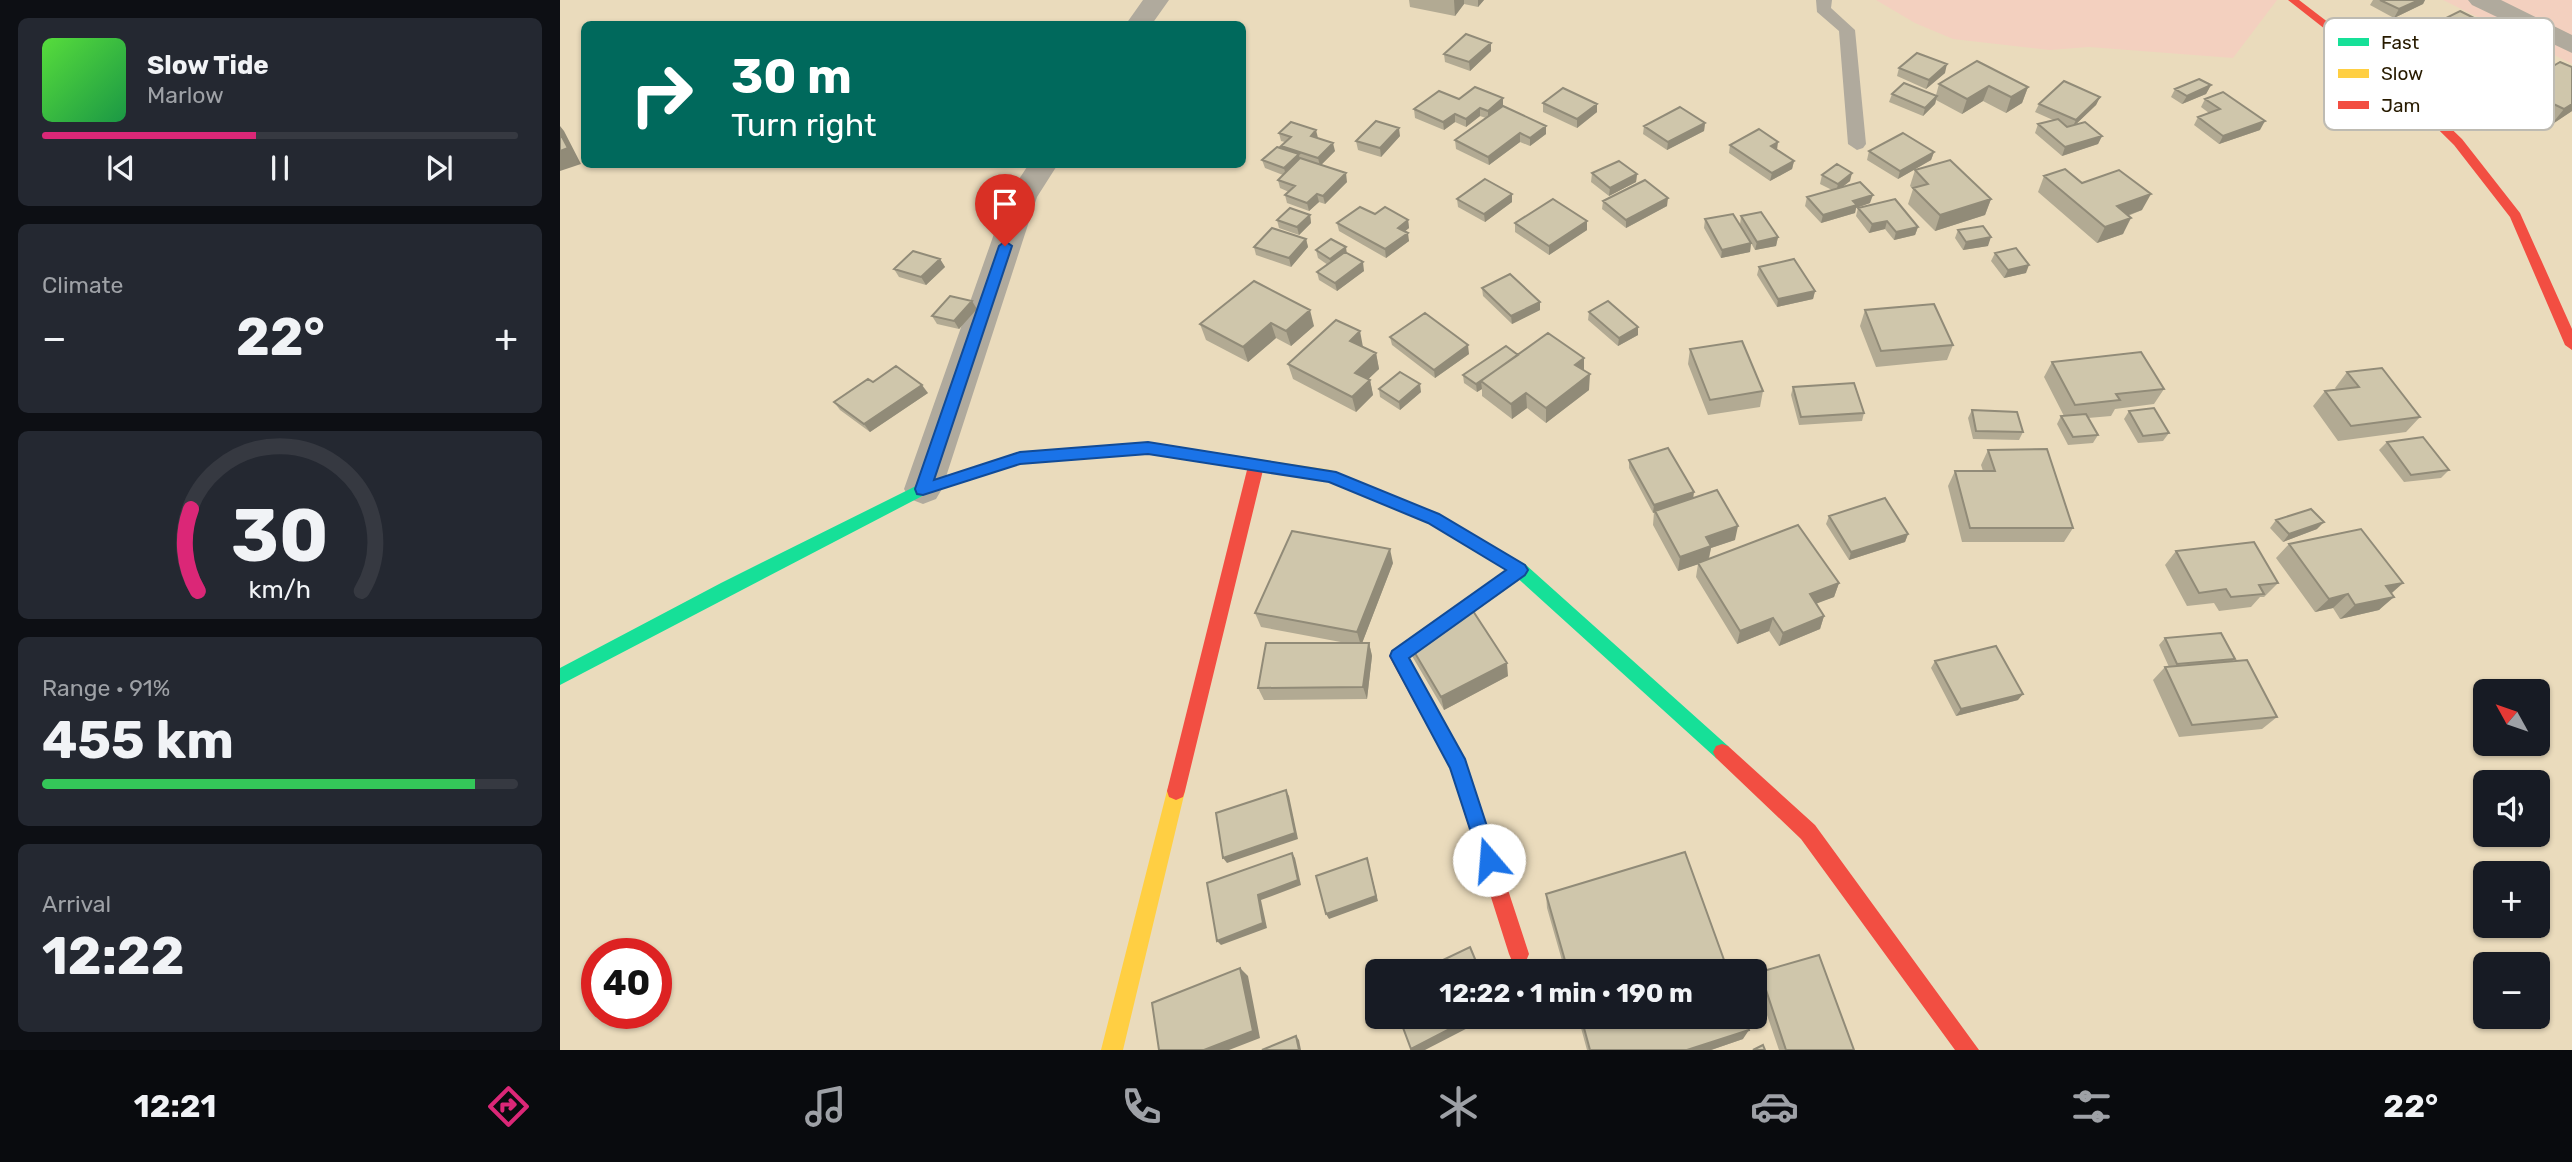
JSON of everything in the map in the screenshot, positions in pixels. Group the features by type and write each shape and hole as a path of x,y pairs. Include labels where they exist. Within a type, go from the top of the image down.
{"main road":[{"path":"2293,0 2324,24"},
{"path":"2446,130 2516,216 2572,345"},
{"path":"560,677 727,588 923,489 1020,458 1148,448 1331,477 1433,518 1520,570 1611,650 1808,832 1968,1050"},
{"path":"1112,1050 1256,466"},
{"path":"1519,954 1458,765 1398,656 1520,570"}],"street":[{"path":"1141,21 1156,0"},
{"path":"2481,0 2517,18"},
{"path":"2554,37 2572,46"},
{"path":"923,489 1022,197 1041,168"}],"lane":[{"path":"1824,0 1823,9 1847,30 1857,144"}],"shaded area":[{"path":"1876,0 2277,0 2233,58 2089,47 2050,50 1953,39 1915,23"},
{"path":"2443,0 2572,0 2572,64 2554,55 2554,18 2479,18"}],"building":[{"path":"2380,0 2419,0 2399,9"},
{"path":"2460,11 2474,18 2446,18"},
{"path":"1466,34 1491,43 1469,62 1444,54"},
{"path":"1917,53 1947,64 1929,80 1899,68"},
{"path":"1977,61 2028,87 2011,97 1989,86 1967,99 1939,84"},
{"path":"2560,62 2572,67 2572,104 2564,109 2554,104 2554,66"},
{"path":"2199,79 2211,85 2187,96 2175,89"},
{"path":"2064,81 2100,97 2076,120 2039,104"},
{"path":"1904,83 1937,96 1925,108 1892,94"},
{"path":"1475,87 1503,98 1488,111 1480,108 1466,119 1455,114 1443,122 1414,109 1439,91 1459,99"},
{"path":"1563,88 1597,104 1577,119 1543,103"},
{"path":"2223,92 2265,121 2223,136 2198,117 2220,109 2205,99"},
{"path":"1503,106 1546,126 1530,138 1520,133 1488,157 1455,140"},
{"path":"1680,107 1705,123 1668,142 1644,126"},
{"path":"2058,119 2067,127 2085,122 2102,136 2065,147 2038,124"},
{"path":"1376,121 1399,128 1380,148 1356,141"},
{"path":"1291,122 1316,130 1311,136 1333,143 1318,158 1281,146 1291,137 1279,133"},
{"path":"1759,129 1778,142 1771,146 1794,161 1772,173 1730,145"},
{"path":"560,133 568,148 560,151"},
{"path":"1903,133 1934,152 1900,171 1869,151"},
{"path":"1277,147 1299,154 1284,168 1262,160"},
{"path":"1300,158 1346,173 1323,196 1317,194 1307,203 1285,195 1295,186 1278,180"},
{"path":"1950,160 1991,199 1940,215 1913,188 1928,184 1915,170"},
{"path":"1619,161 1637,174 1610,188 1592,173"},
{"path":"1837,164 1852,173 1838,184 1822,175"},
{"path":"2065,169 2082,183 2119,170 2151,194 2117,206 2131,218 2105,227 2044,176"},
{"path":"1485,179 1512,194 1484,214 1457,199"},
{"path":"1645,180 1668,198 1626,220 1603,201"},
{"path":"1860,182 1873,195 1853,201 1857,205 1823,215 1807,197"},
{"path":"1553,199 1587,221 1549,246 1515,223"},
{"path":"1895,199 1918,227 1896,232 1887,221 1872,224 1858,208"},
{"path":"1360,207 1375,214 1385,207 1408,220 1398,228 1408,233 1385,249 1337,223"},
{"path":"1290,208 1310,215 1297,227 1277,220"},
{"path":"1761,212 1778,237 1757,242 1741,216"},
{"path":"1733,214 1751,243 1722,250 1705,219"},
{"path":"1983,226 1991,237 1966,242 1958,230"},
{"path":"1272,228 1306,239 1289,258 1254,247"},
{"path":"1331,239 1346,247 1330,259 1316,250"},
{"path":"2016,248 2029,265 2008,270 1995,253"},
{"path":"913,251 940,259 921,277 894,269"},
{"path":"1345,252 1363,262 1335,283 1317,272"},
{"path":"1794,259 1815,291 1778,299 1759,267"},
{"path":"1510,274 1540,302 1511,316 1482,288"},
{"path":"1254,281 1310,310 1286,331 1271,323 1243,347 1200,324"},
{"path":"950,296 972,301 954,321 932,316"},
{"path":"1608,301 1638,327 1619,338 1589,312"},
{"path":"1934,304 1953,345 1881,351 1865,310"},
{"path":"1425,313 1468,345 1434,370 1390,337"},
{"path":"1336,320 1360,331 1350,341 1376,353 1355,373 1370,380 1352,397 1288,364"},
{"path":"1548,333 1584,358 1575,365 1590,374 1546,408 1526,393 1511,404 1481,381"},
{"path":"1742,341 1763,391 1710,400 1690,349"},
{"path":"1506,346 1518,355 1476,384 1463,375"},
{"path":"2141,352 2164,389 2116,394 2120,400 2075,405 2052,362"},
{"path":"896,366 922,385 864,424 834,402 868,379 873,382"},
{"path":"2382,368 2420,417 2351,426 2325,391 2359,387 2347,372"},
{"path":"1400,372 1420,384 1399,402 1379,389"},
{"path":"1854,383 1864,413 1801,417 1793,387"},
{"path":"2154,408 2169,433 2143,436 2129,411"},
{"path":"1972,410 2017,412 2023,432 1976,431"},
{"path":"2086,414 2098,435 2073,437 2061,416"},
{"path":"2423,437 2449,470 2411,475 2387,442"},
{"path":"1668,448 1694,492 1654,505 1629,460"},
{"path":"2047,449 2073,528 1970,528 1955,471 1995,471 1988,450"},
{"path":"1717,490 1738,526 1706,537 1711,546 1680,557 1655,511"},
{"path":"1885,498 1908,534 1851,552 1829,516"},
{"path":"2311,509 2324,522 2289,534 2276,520"},
{"path":"1798,525 1839,583 1810,594 1824,616 1783,633 1773,618 1740,631 1698,563"},
{"path":"2361,529 2403,583 2386,586 2394,597 2355,605 2348,594 2329,599 2289,544"},
{"path":"1292,531 1390,549 1357,632 1255,613"},
{"path":"2254,542 2278,583 2259,585 2264,594 2231,597 2226,589 2199,593 2176,551"},
{"path":"1473,611 1507,663 1441,697 1409,643"},
{"path":"2221,633 2235,659 2177,664 2165,638"},
{"path":"1266,643 1369,643 1363,687 1258,688"},
{"path":"1996,646 2023,694 1961,709 1935,661"},
{"path":"2247,660 2277,717 2192,725 2165,667"},
{"path":"1286,790 1295,833 1223,858 1216,813"},
{"path":"1685,852 1724,959 1565,959 1546,894"},
{"path":"1292,853 1298,880 1258,895 1263,923 1217,941 1207,883"},
{"path":"1367,858 1376,896 1326,914 1316,876"},
{"path":"1470,947 1475,959 1445,959"},
{"path":"1819,955 1854,1050 1786,1050 1767,993 1767,970"},
{"path":"1240,968 1253,1031 1204,1050 1159,1050 1152,1003"},
{"path":"1404,1029 1450,1029 1411,1049"},
{"path":"1584,1029 1749,1030 1687,1050 1590,1050"},
{"path":"1296,1036 1299,1050 1262,1050"}],"traffic: fast":[{"path":"560,677 727,588 923,489 1020,458 1121,450"},
{"path":"1401,505 1433,518 1520,570 1722,752"}],"traffic: slow":[{"path":"1121,450 1148,448 1331,476 1401,505"},
{"path":"1403,653 1520,570"},
{"path":"1112,1050 1176,791"}],"traffic: jam":[{"path":"2293,0 2324,24"},
{"path":"2446,130 2516,216 2572,345"},
{"path":"1176,791 1256,466"},
{"path":"1403,653 1398,656 1458,765 1519,954"},
{"path":"1722,752 1808,832 1968,1050"}],"route":[{"path":"1005,246 923,489 1020,458 1148,448 1331,477 1433,518 1520,570 1398,656 1458,765 1489,860"}]}
